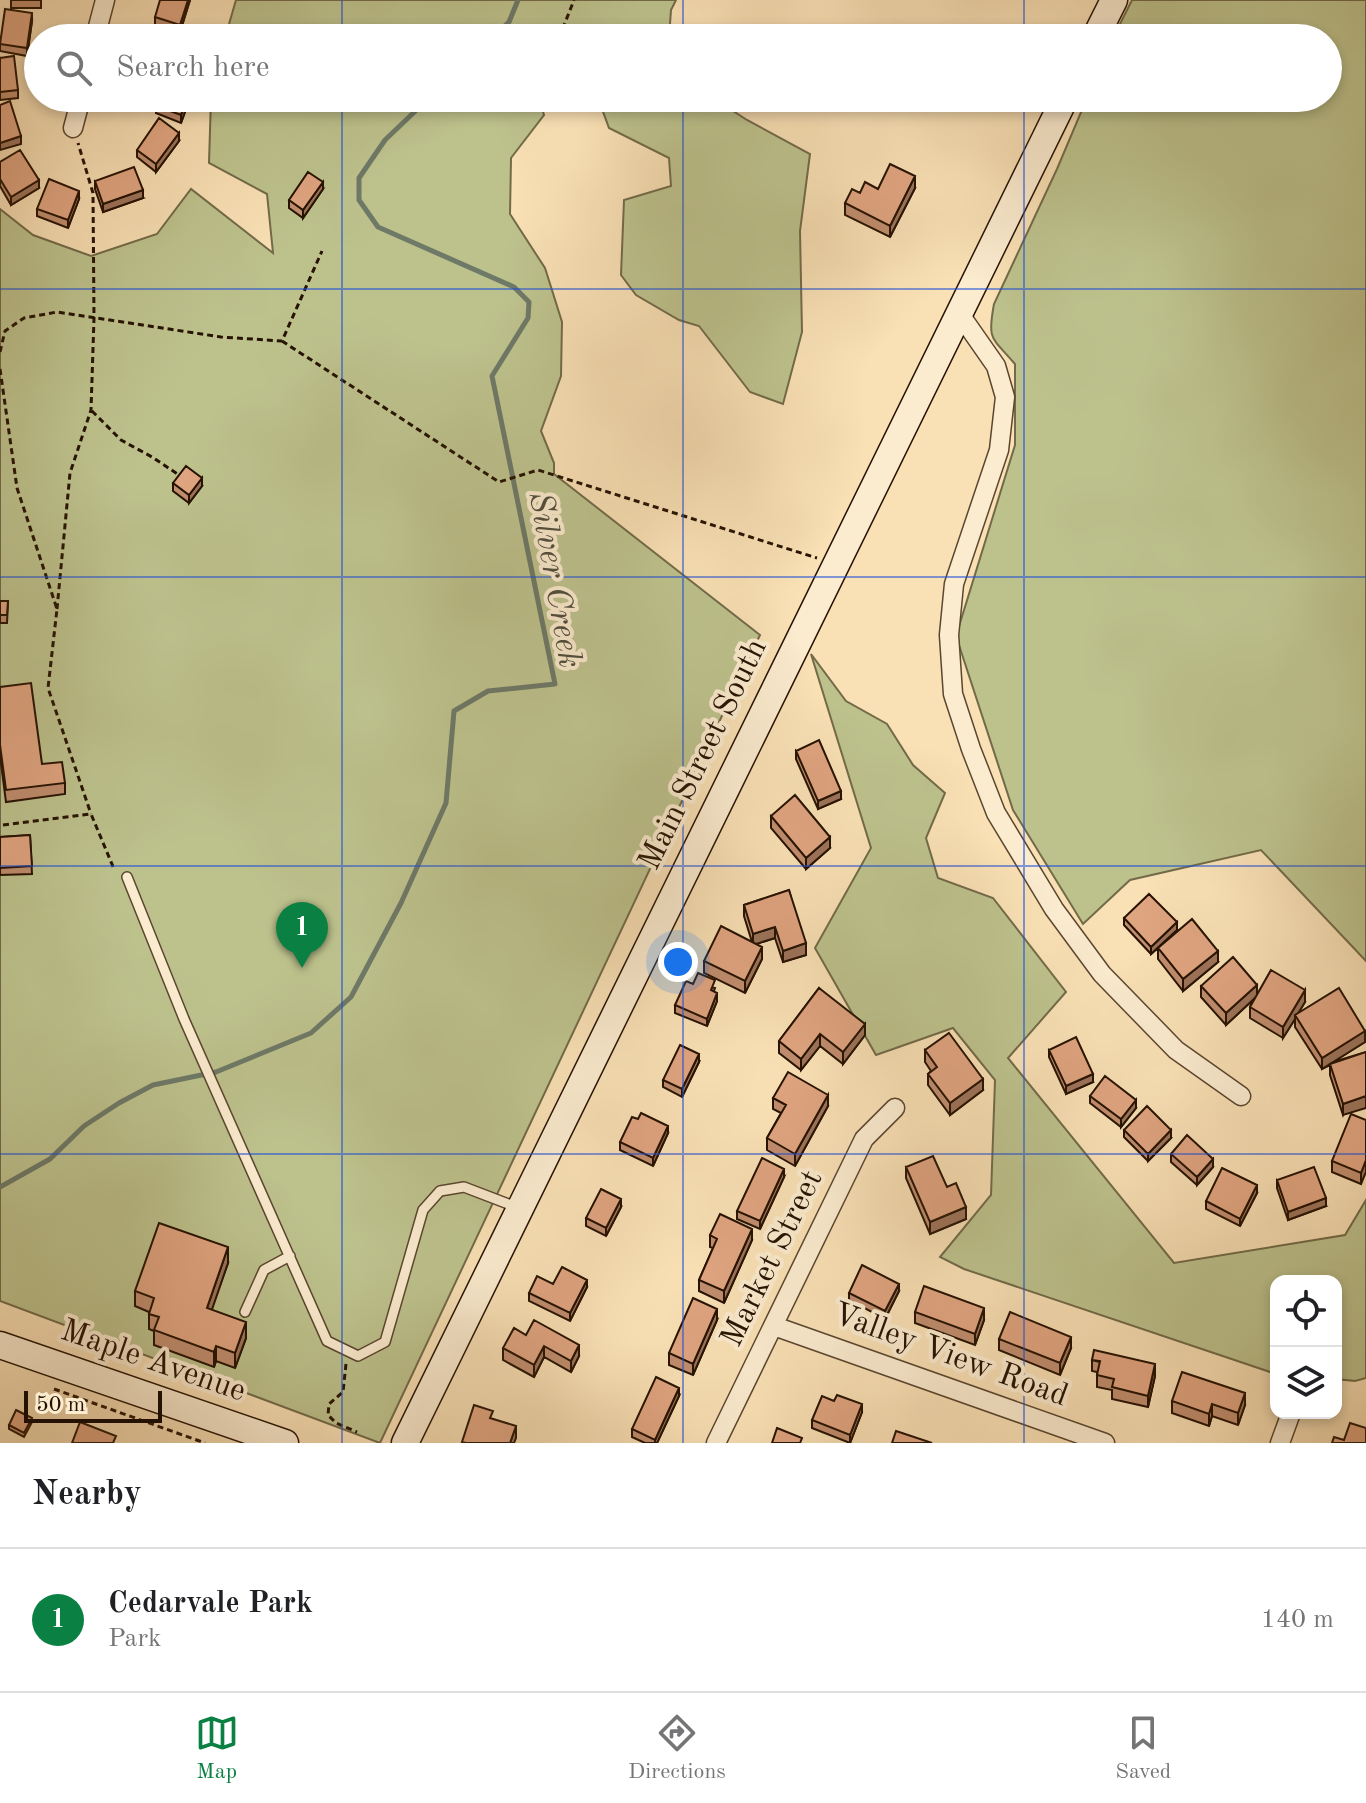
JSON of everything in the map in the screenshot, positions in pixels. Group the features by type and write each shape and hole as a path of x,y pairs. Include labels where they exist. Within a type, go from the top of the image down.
{"street":[{"path":"99,24 105,0"},
{"path":"1102,24 1114,0"},
{"path":"73,128 77,112"},
{"name":"Main Street South","path":"405,1443 1058,112"},
{"path":"959,313 996,366 1005,397 999,450 954,584 950,622 953,694 971,749 996,813 1054,909 1102,974 1176,1050 1241,1096"},
{"name":"Market Street","path":"716,1443 864,1139 895,1108"},
{"name":"Valley View Road","path":"774,1326 1105,1443"},
{"name":"Maple Avenue","path":"0,1345 285,1443"},
{"path":"1280,1443 1289,1419"}],"lane":[{"path":"123,878 327,1341 358,1356 385,1342 423,1210 440,1191 464,1187 520,1208"},
{"path":"245,1312 264,1270 290,1256"}],"path":[{"path":"565,24 574,0"},
{"path":"73,128 93,193 91,410 70,473 48,688 91,814 123,878"},
{"path":"282,341 322,251"},
{"path":"0,352 5,331 24,318 57,312 221,337 282,341 499,482 538,470 817,558"},
{"path":"0,369 17,488 57,609"},
{"path":"91,410 121,440 182,477"},
{"path":"3,825 91,814"},
{"path":"348,1351 343,1392 329,1404 328,1415 336,1423 357,1432"},
{"path":"44,1385 205,1443"}],"green space":[{"path":"236,0 676,0 671,10 670,24 229,24"},
{"path":"1132,0 1366,0 1366,961 1261,850 1130,880 1083,924 1013,810 956,636 1015,445 1015,364 993,338 994,304 1081,112 1342,112 1342,24 1120,24"},
{"path":"211,112 543,112 544,115 511,158 510,214 545,268 562,322 561,376 541,431 554,463 554,474 760,635 380,1443 0,1301 0,209 33,235 91,256 157,234 191,189 273,253 267,194 209,163"},
{"path":"603,112 735,112 810,154 800,231 802,332 783,404 750,392 699,326 679,320 636,295 621,275 624,200 671,186 669,158 609,128"},
{"path":"811,654 846,701 887,724 913,765 945,793 926,838 938,878 993,898 1066,992 1008,1058 1174,1263 1345,1235 1366,1200 1366,1378 1342,1380 1342,1275 1270,1275 1270,1372 964,1269 940,1257 991,1195 995,1080 953,1028 876,1055 815,948 871,848"}],"building":[{"path":"160,0 188,0 180,24 155,17"},
{"path":"5,9 32,13 30,24 24,24 24,48 0,44"},
{"path":"14,56 18,90 0,92 0,58"},
{"path":"10,101 21,136 0,143 0,105"},
{"path":"159,118 179,133 156,164 137,150"},
{"path":"20,150 39,180 11,197 0,179 0,162"},
{"path":"890,164 915,176 890,226 845,203 852,189 860,193 865,182 878,189"},
{"path":"134,167 143,190 103,204 95,181"},
{"path":"308,172 323,182 303,210 289,200"},
{"path":"49,179 79,191 68,220 37,209"},
{"path":"186,466 202,478 189,495 173,483"},
{"path":"0,601 8,601 7,615 0,615"},
{"path":"31,683 42,764 62,762 65,783 6,790 0,745 0,687"},
{"path":"819,740 841,791 818,801 796,751"},
{"path":"795,795 830,837 806,858 771,816"},
{"path":"30,835 32,866 0,868 0,837"},
{"path":"789,890 806,943 783,951 775,927 753,934 744,905"},
{"path":"1149,894 1177,922 1151,947 1124,918"},
{"path":"1192,919 1218,951 1183,979 1158,948"},
{"path":"721,926 762,947 745,981 704,961"},
{"path":"1233,957 1257,985 1226,1013 1201,986"},
{"path":"1271,970 1305,990 1283,1027 1250,1007"},
{"path":"698,973 715,980 711,990 717,993 707,1019 675,1005 686,981 693,984"},
{"path":"819,988 865,1024 843,1052 820,1034 801,1059 779,1041"},
{"path":"1339,988 1365,1031 1322,1058 1295,1015"},
{"path":"949,1033 983,1079 950,1103 928,1074 937,1067 925,1050"},
{"path":"1076,1037 1093,1074 1066,1086 1049,1050"},
{"path":"680,1045 699,1054 682,1089 663,1080"},
{"path":"1366,1052 1366,1096 1343,1104 1330,1064"},
{"path":"788,1072 828,1095 795,1154 767,1138 786,1105 773,1098"},
{"path":"1105,1076 1136,1100 1121,1119 1090,1096"},
{"path":"1147,1106 1171,1130 1148,1154 1124,1130"},
{"path":"641,1113 668,1126 653,1158 620,1142 632,1117 638,1119"},
{"path":"1351,1114 1366,1120 1366,1160 1361,1173 1332,1161"},
{"path":"1187,1135 1213,1159 1197,1177 1171,1154"},
{"path":"933,1156 947,1187 956,1183 966,1207 930,1222 906,1167"},
{"path":"762,1158 784,1169 760,1221 737,1211"},
{"path":"1314,1167 1326,1198 1288,1212 1277,1180"},
{"path":"1222,1168 1257,1185 1240,1219 1206,1201"},
{"path":"601,1189 621,1199 606,1228 586,1218"},
{"path":"720,1214 752,1229 724,1291 699,1280 717,1239 710,1235"},
{"path":"159,1223 228,1247 207,1308 246,1322 235,1353 216,1346 214,1352 154,1330 159,1317 149,1314 154,1298 135,1291"},
{"path":"862,1265 899,1284 885,1311 849,1293"},
{"path":"562,1267 587,1280 570,1313 529,1293 537,1276 553,1284"},
{"path":"924,1286 984,1308 975,1334 915,1312"},
{"path":"693,1298 717,1309 693,1364 669,1353"},
{"path":"1010,1312 1071,1337 1060,1363 999,1339"},
{"path":"534,1320 579,1345 571,1361 544,1346 534,1365 503,1348 514,1328 526,1335"},
{"path":"1094,1350 1155,1364 1148,1396 1112,1387 1114,1379 1097,1375 1100,1361 1092,1360"},
{"path":"1182,1372 1245,1393 1238,1413 1212,1404 1209,1414 1172,1401"},
{"path":"656,1377 679,1388 655,1440 632,1429"},
{"path":"837,1395 862,1404 850,1435 812,1420 822,1396 834,1401"},
{"path":"474,1405 493,1411 490,1418 516,1426 510,1443 462,1442"},
{"path":"16,1410 32,1418 24,1433 9,1425"},
{"path":"80,1422 116,1436 113,1443 72,1443"},
{"path":"1350,1423 1366,1428 1366,1443 1332,1443 1334,1437 1344,1440"},
{"path":"777,1428 802,1438 800,1443 772,1443"},
{"path":"896,1431 932,1443 892,1443"}],"waterway":[{"name":"Silver Creek","path":"507,24 518,0"},
{"name":"Silver Creek","path":"0,1187 50,1159 84,1126 119,1103 153,1085 216,1072 311,1033 351,997 401,903 446,803 454,711 488,691 555,684 492,376 528,318 529,302 514,287 378,227 359,200 359,178 385,140 414,112"}],"place":[{"name":"Cedarvale Park","path":"302,968"}]}
